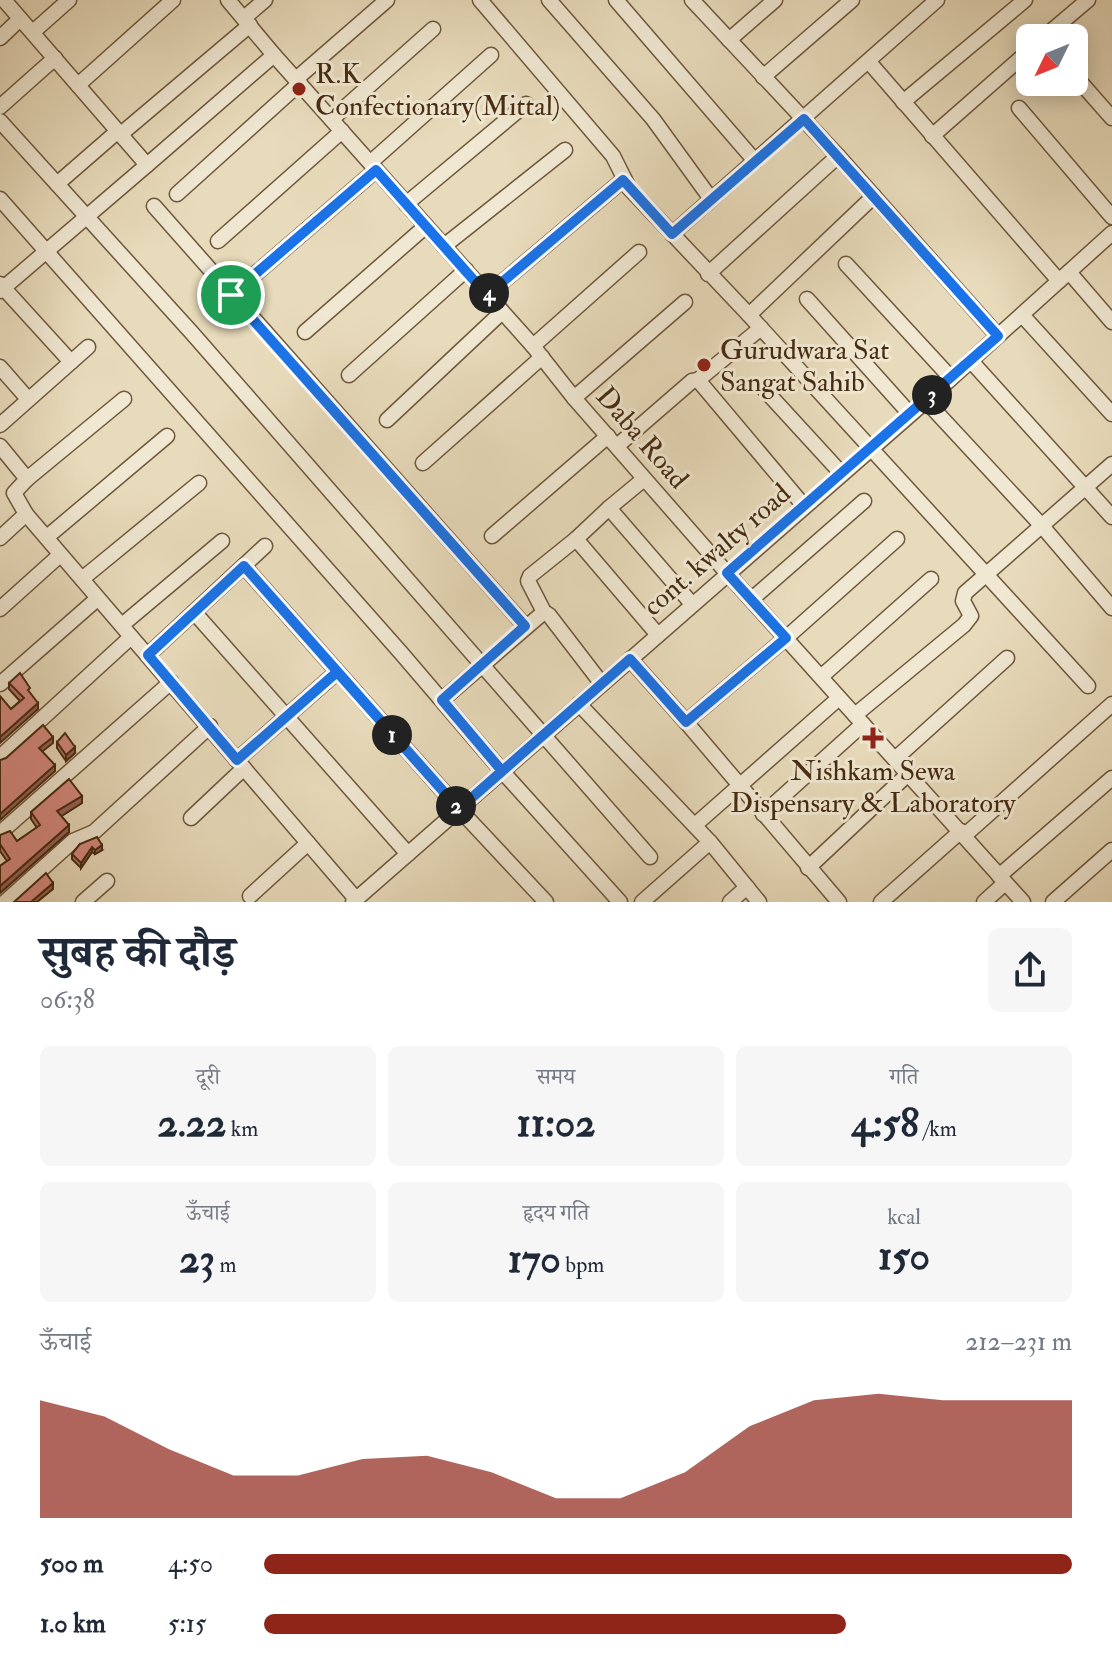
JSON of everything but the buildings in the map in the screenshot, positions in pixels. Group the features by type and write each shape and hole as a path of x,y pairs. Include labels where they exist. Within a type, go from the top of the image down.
{"street":[{"path":"4,0 147,165"},
{"path":"33,32 69,0"},
{"path":"78,85 173,0"},
{"name":"Daba Road","path":"228,0 538,351 644,479 1023,902"},
{"path":"57,184 247,21 265,0"},
{"path":"177,194 387,0"},
{"path":"480,0 613,156 623,180 1088,686"},
{"path":"549,0 653,119 711,199"},
{"path":"616,0 755,161"},
{"path":"692,0 838,156 998,336"},
{"path":"729,40 775,0"},
{"path":"763,77 852,0"},
{"path":"672,234 937,0"},
{"path":"903,102 1025,0"},
{"path":"1060,24 1088,0"},
{"path":"0,38 20,19"},
{"path":"332,119 433,29"},
{"path":"71,362 1,288 274,55"},
{"path":"231,295 491,55"},
{"path":"0,107 55,58"},
{"path":"869,62 932,136 1064,277 1112,322"},
{"path":"932,136 1016,62"},
{"path":"1088,91 1112,118"},
{"path":"406,204 526,104"},
{"path":"1019,108 1112,217"},
{"path":"0,121 192,333 650,857"},
{"path":"218,241 342,131"},
{"path":"444,246 565,150"},
{"path":"708,274 838,156"},
{"path":"487,295 623,180"},
{"path":"749,315 874,196"},
{"path":"0,199 620,902"},
{"path":"154,206 525,626"},
{"path":"305,332 426,226"},
{"name":"cont. kwalty road","path":"361,899 408,854 926,401 1112,233"},
{"path":"423,463 639,252"},
{"path":"846,264 951,378"},
{"path":"349,375 466,270"},
{"path":"807,299 910,414"},
{"path":"574,398 685,302"},
{"path":"387,420 502,312"},
{"path":"1022,315 1112,414"},
{"path":"492,536 612,441 692,381 698,380 761,328"},
{"path":"0,425 88,347"},
{"path":"971,361 1112,517"},
{"path":"0,367 28,399"},
{"path":"698,380 804,506"},
{"path":"764,389 841,473"},
{"path":"124,399 14,493 26,514 97,599 210,726 308,843 361,899"},
{"path":"926,401 1042,526 1112,608"},
{"path":"47,537 167,436"},
{"path":"0,446 27,479"},
{"path":"763,814 859,719 968,621 971,614 963,597 1112,464"},
{"path":"602,684 544,612 529,579 644,479"},
{"path":"82,579 199,483"},
{"path":"752,599 864,501"},
{"path":"609,508 692,604"},
{"path":"1,536 26,514"},
{"path":"576,539 658,635"},
{"path":"686,722 897,539"},
{"path":"0,757 222,541"},
{"path":"148,655 265,546"},
{"path":"0,609 60,555"},
{"path":"244,566 459,809 546,902"},
{"path":"822,676 931,579"},
{"path":"0,684 97,599"},
{"path":"194,612 408,854"},
{"path":"442,700 544,612"},
{"path":"895,759 1007,658"},
{"path":"630,659 839,902"},
{"path":"191,818 286,716 337,672"},
{"path":"0,833 171,682"},
{"path":"695,825 839,698"},
{"path":"579,704 695,825 759,902"},
{"path":"881,902 1112,704"},
{"path":"5,902 73,841 94,832 210,726"},
{"path":"808,868 908,774"},
{"path":"984,902 1002,879 1112,778"},
{"path":"642,902 710,842"},
{"path":"250,896 308,843"},
{"path":"1053,902 1112,850"},
{"path":"83,902 107,881"},
{"path":"730,902 747,887"}],"place":[{"name":"R.K Confectionary(Mittal)","path":"299,89"},
{"name":"Gurudwara Sat Sangat Sahib","path":"704,365"},
{"name":"Nishkam Sewa Dispensary & Laboratory","path":"873,738"}],"route":[{"path":"231,295 376,170 487,295 623,180 672,234 804,119 998,336 727,573 786,638 686,722 630,659 459,809 244,566 148,655 237,760 337,672 459,809 502,771 442,700 525,626 231,295"}]}
